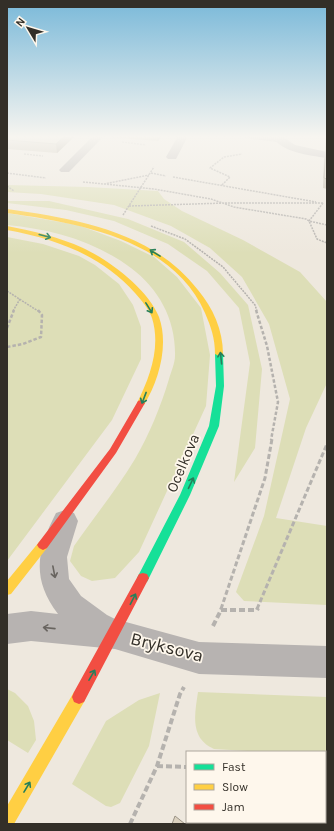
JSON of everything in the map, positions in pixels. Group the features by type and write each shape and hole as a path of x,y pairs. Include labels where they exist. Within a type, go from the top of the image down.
{"street":[{"name":"Ocelkova","path":"7,211 42,215 81,223 118,234 152,251 172,265 194,286 208,305 216,327 222,364 220,391 215,422 192,480 115,634 7,821"},
{"path":"7,228 48,237 71,245 104,261 132,282 156,321 159,340 156,361 150,381 140,406 115,450 7,590"},
{"path":"79,498 67,516 58,537 52,569 64,598 77,613 95,626 115,634"},
{"name":"Bryksova","path":"7,629 31,626 115,634 199,658 327,662"}],"path":[{"path":"123,215 150,175"},
{"path":"222,185 230,177 225,175"},
{"path":"177,177 327,204"},
{"path":"104,184 211,199 243,208 289,215 310,222 327,225"},
{"path":"129,206 226,203 323,203"},
{"path":"310,222 323,203"},
{"path":"310,222 318,238 327,243"},
{"path":"7,291 36,308 42,315 41,337 7,347"},
{"path":"7,328 13,310 20,299"},
{"path":"221,610 257,610 327,444"},
{"path":"130,824 157,766 180,694 199,658"},
{"path":"157,766 186,767"}],"green space":[{"path":"7,185 88,187 158,191 164,199 182,211 243,240 300,272 327,302 327,383 306,428 276,518 327,526 327,605 244,601 236,592 264,516 290,399 269,324 242,277 210,248 171,226 114,205 41,194 7,192"},
{"path":"7,201 49,201 128,219 184,242 220,273 248,305 262,369 255,448 234,482 250,363 239,308 207,271 168,244 114,221 66,210 7,203"},
{"path":"7,213 78,225 121,241 154,257 177,277 201,308 210,355 206,406 139,552 115,578 92,581 81,576 70,561 74,546 128,470 140,450 154,420 166,389 175,359 175,343 169,318 164,306 150,286 131,268 103,250 72,238 56,233 7,225"},
{"path":"7,237 43,244 79,256 95,265 119,284 133,305 141,327 141,359 112,420 7,561"},
{"path":"7,689 15,693 28,706 34,721 36,740 28,753 7,740"},
{"path":"198,692 327,697 327,755 326,751 248,751 214,749 206,744 197,732 195,716"},
{"path":"160,693 149,746 120,803 111,807 106,806 72,784 106,721 139,700"}],"building":[{"path":"324,175 327,175 327,179 324,178"},
{"path":"327,776 327,824 190,824 326,823"},
{"path":"175,816 185,824 172,824"}],"traffic: fast":[{"path":"143,578 185,495 214,426 220,386 219,354"}],"traffic: slow":[{"path":"7,211 71,221 102,230 133,242 160,257 184,277 204,301 217,332 219,340 219,354"},
{"path":"7,228 64,242 82,250 114,269 129,282 146,302 155,317 159,341 154,373 141,403"},
{"path":"7,590 43,545"},
{"path":"7,821 79,697"}],"traffic: jam":[{"path":"43,545 113,451 141,403"},
{"path":"79,697 143,578"}]}
